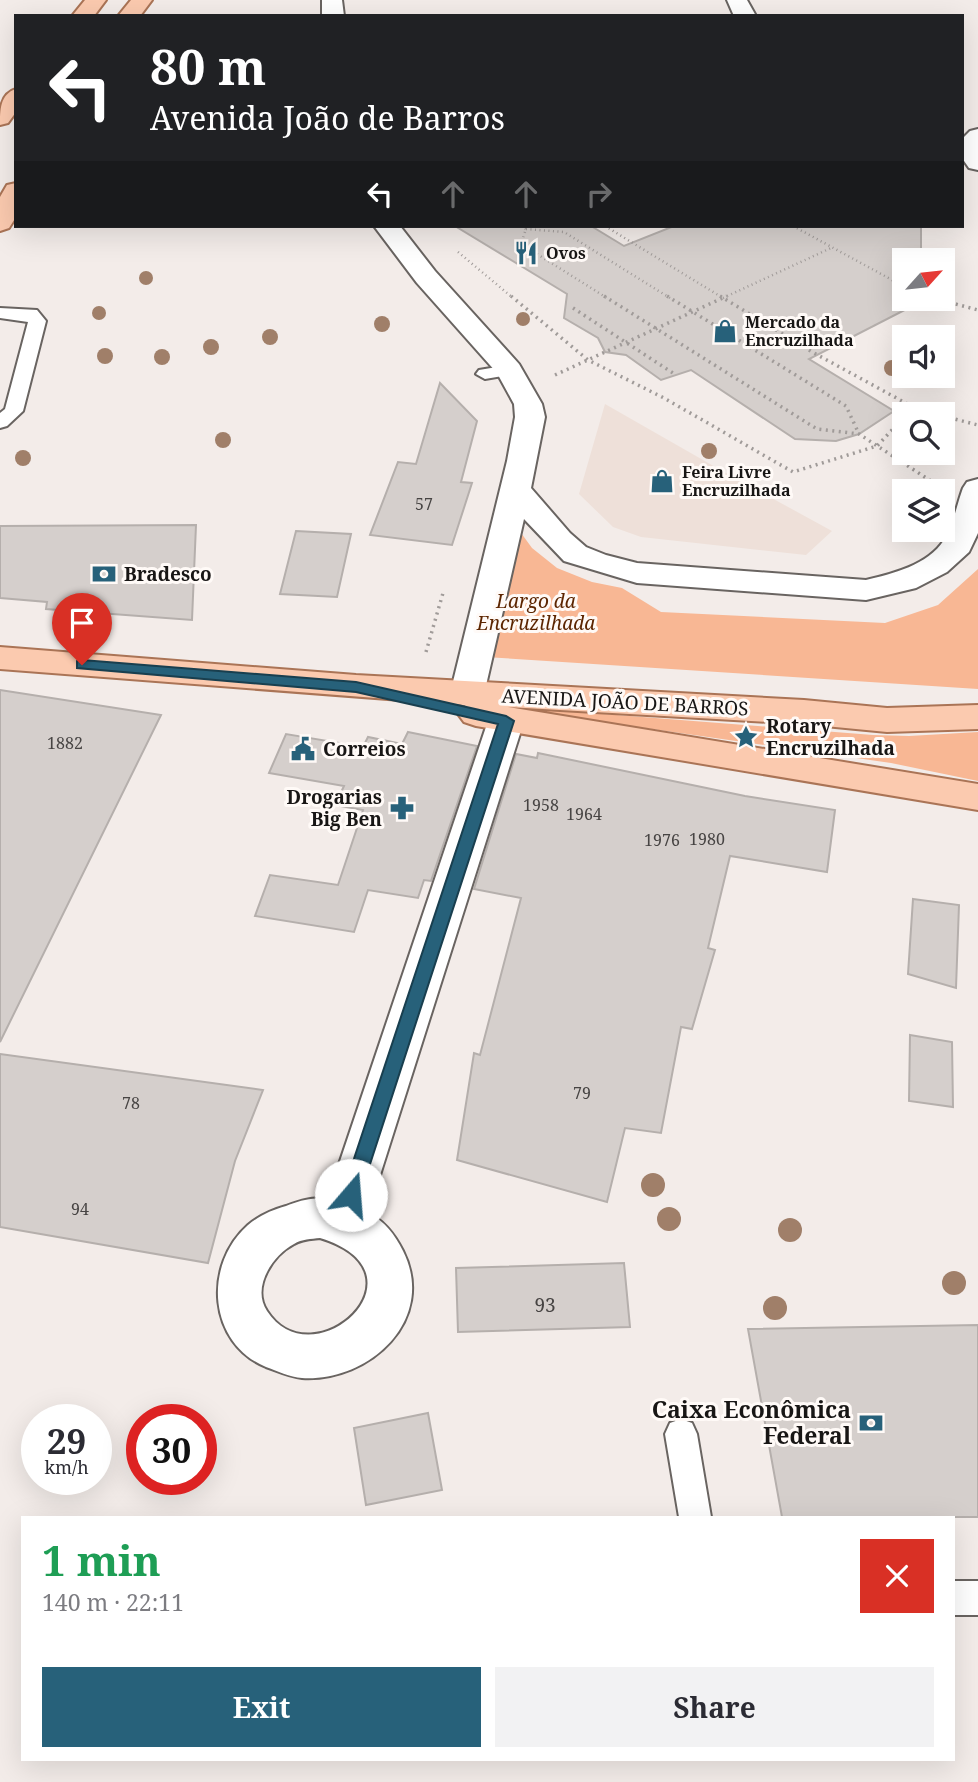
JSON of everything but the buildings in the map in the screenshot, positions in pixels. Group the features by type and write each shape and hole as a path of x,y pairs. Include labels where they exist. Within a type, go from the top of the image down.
{"main road":[{"path":"84,14 96,0"},
{"path":"130,14 142,0"},
{"path":"0,118 14,99"},
{"path":"0,223 14,194"},
{"name":"AVENIDA JOÃO DE BARROS","path":"0,658 356,687 804,712 887,720 978,717"},
{"name":"AVENIDA JOÃO DE BARROS","path":"356,687 506,721 978,797"}],"street":[{"path":"389,228 512,388 514,488 467,694"},
{"path":"514,488 559,540 575,554 594,562 637,573 866,590 905,581 936,565 958,545 976,503"},
{"path":"343,1221 506,721"}],"lane":[{"path":"0,313 31,314 37,321 15,411 0,422"},
{"path":"681,1434 695,1516"},
{"path":"955,1598 978,1598"}],"path":[{"path":"608,228 722,298 904,402"},
{"path":"796,228 892,280"},
{"path":"859,434 846,406 564,232 526,229 521,244 817,429 859,434 976,503"},
{"path":"451,246 588,360 664,398 793,471 877,446 892,429"},
{"path":"512,388 588,360 831,248"},
{"path":"956,304 978,310"},
{"path":"573,308 676,375"},
{"path":"955,419 978,425"}],"shaded area":[{"name":"Feira Livre Encruzilhada","path":"605,404 832,531 806,555 641,537 613,527 579,494"}],"green space":[{"name":"Largo da Encruzilhada","path":"516,526 532,548 557,568 592,582 622,588 661,612 885,623 938,605 978,569 978,689 485,657"},
{"path":"477,704 873,735 978,732 978,781 891,763"}],"place":[{"name":"Ovos","path":"526,253"},
{"name":"Mercado da Encruzilhada","path":"725,331"},
{"name":"Feira Livre Encruzilhada","path":"662,481"},
{"name":"Bradesco","path":"104,574"},
{"name":"Rotary Encruzilhada","path":"746,737"},
{"name":"Correios","path":"303,749"},
{"name":"Drogarias Big Ben","path":"402,808"},
{"name":"Caixa Econômica Federal","path":"871,1423"}],"route":[{"path":"82,665 356,687 506,721 351,1195"}]}
